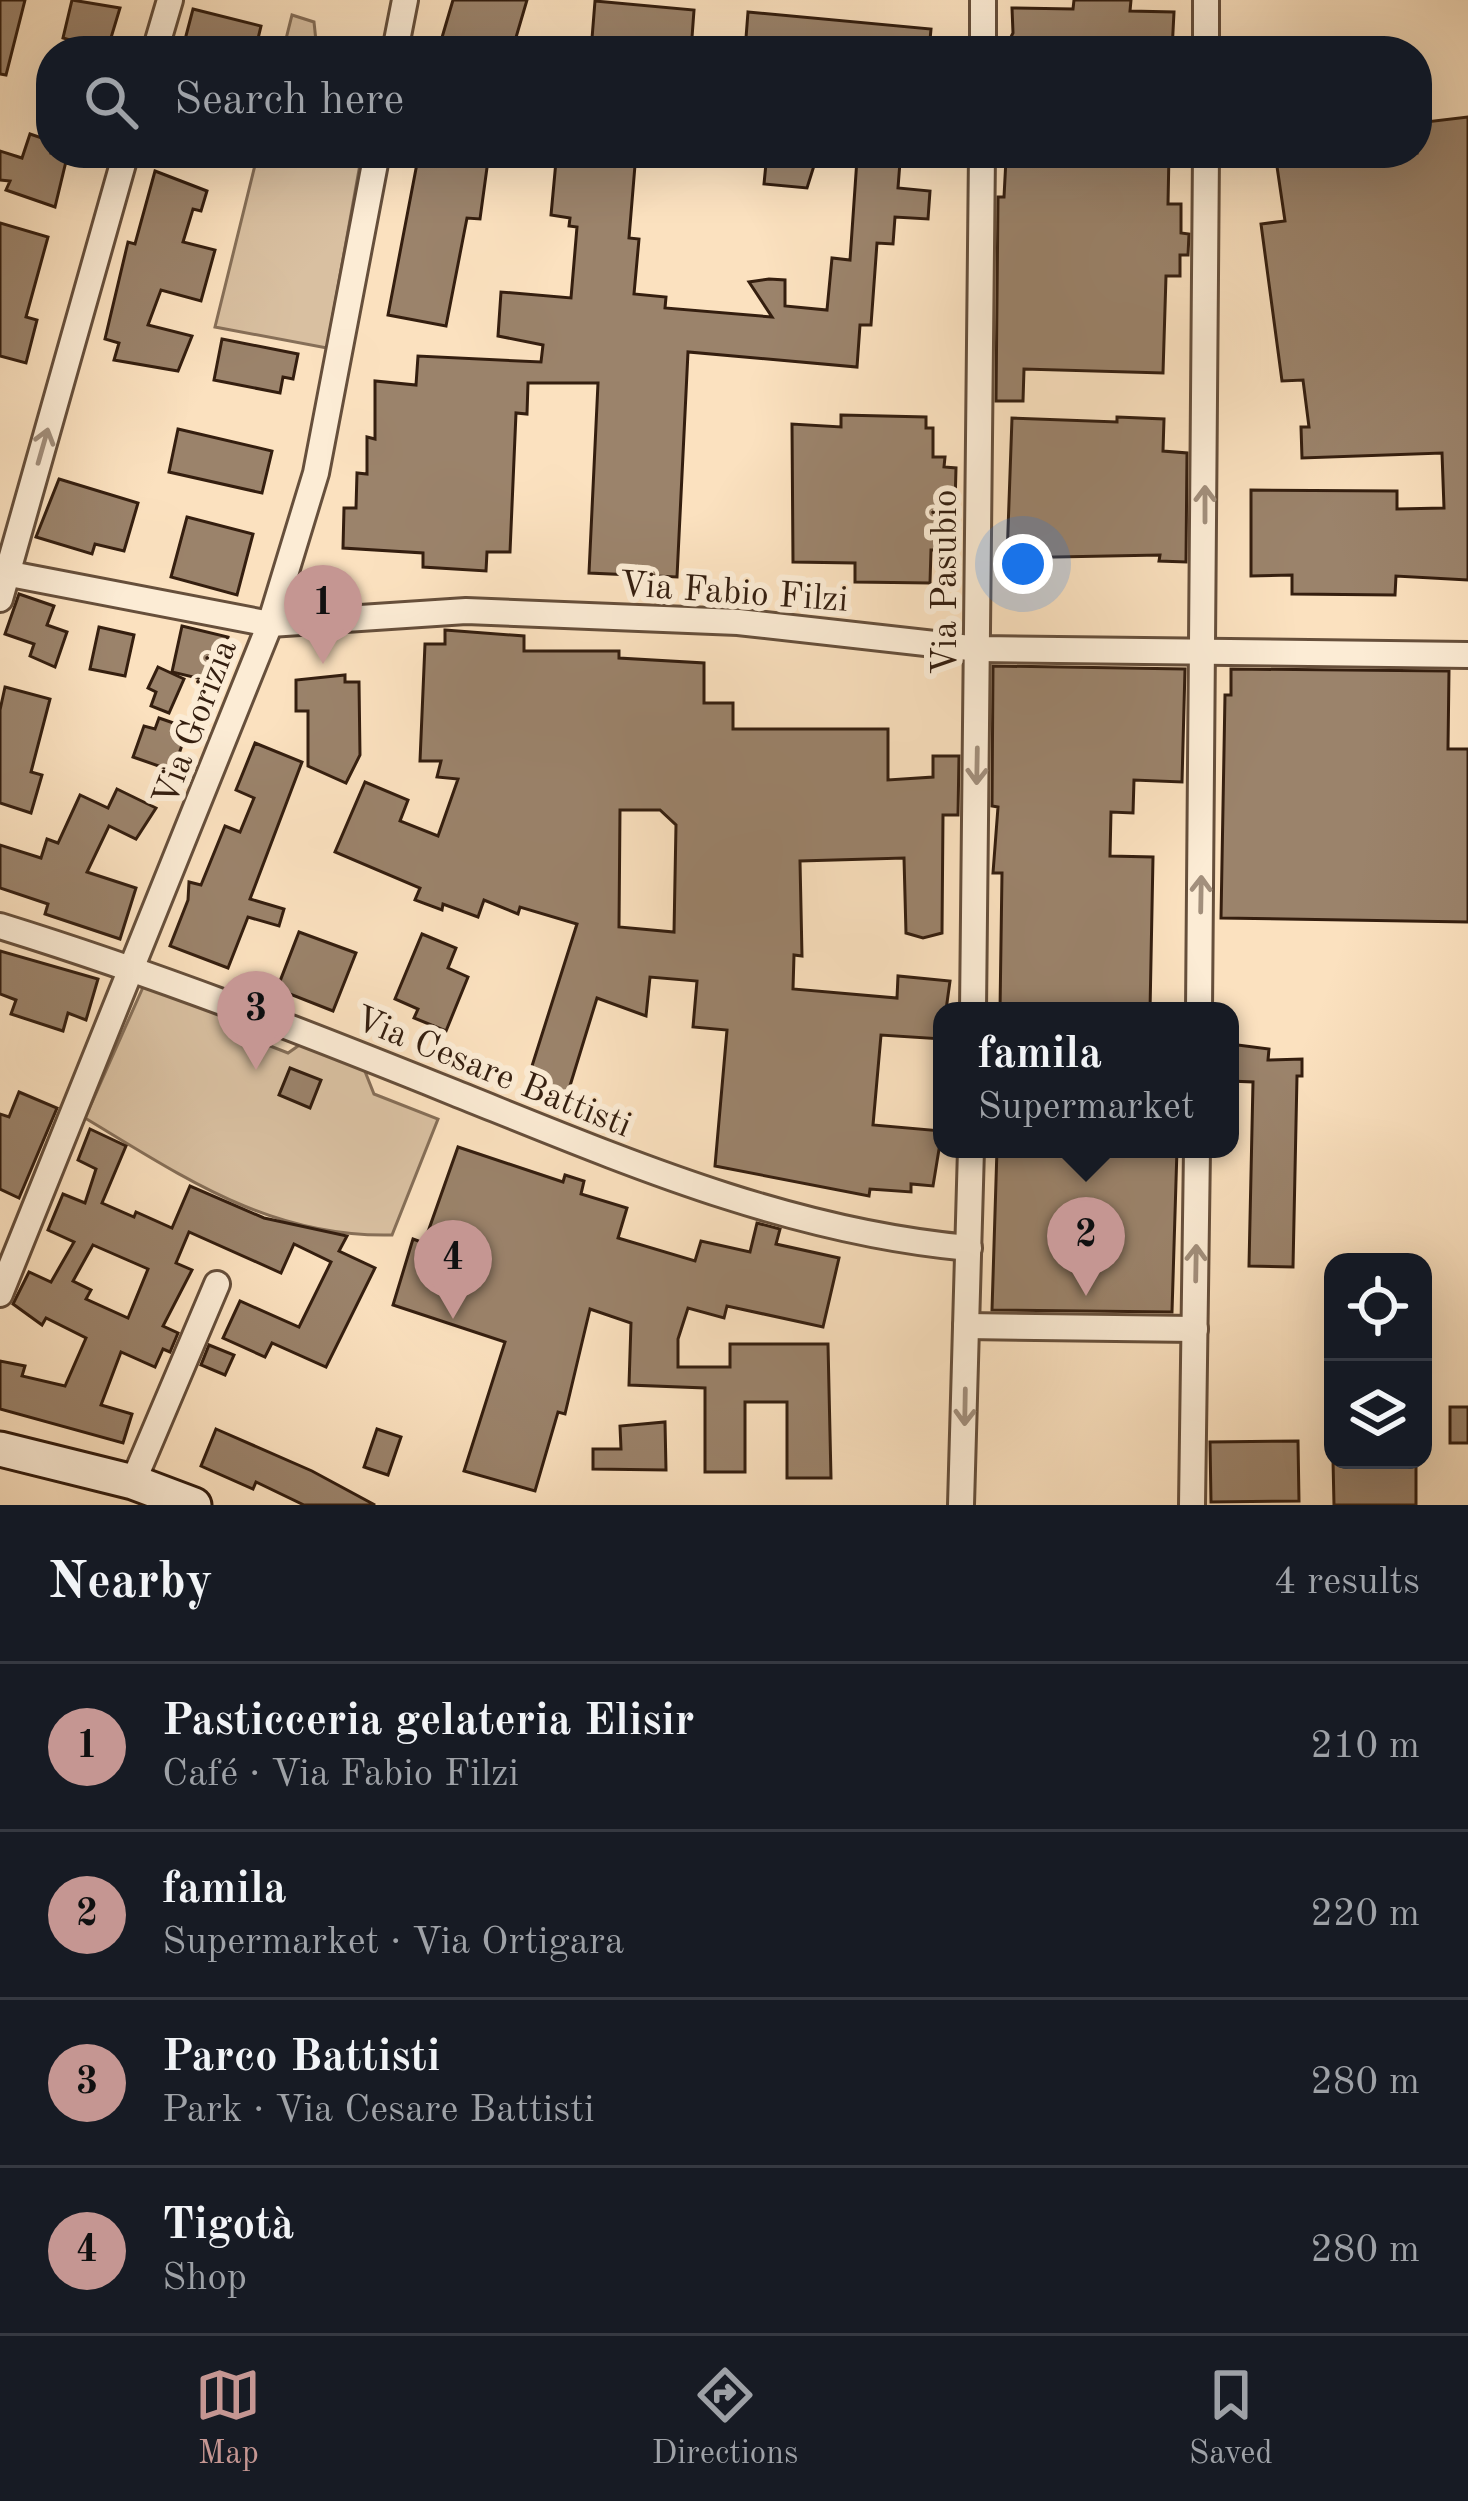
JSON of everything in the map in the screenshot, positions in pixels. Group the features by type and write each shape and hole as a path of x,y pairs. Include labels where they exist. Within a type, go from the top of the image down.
{"main road":[{"path":"0,1449 133,1482 194,1505"}],"street":[{"path":"159,36 170,0"},
{"path":"398,36 405,0"},
{"path":"983,0 983,36"},
{"path":"1206,0 1206,36"},
{"path":"0,599 122,168"},
{"name":"Via Gorizia","path":"0,1294 270,624 316,473 374,168"},
{"name":"Via Pasubio","path":"973,1002 982,168"},
{"path":"1199,1002 1206,168"},
{"name":"Via Fabio Filzi","path":"4,572 270,624 466,611 738,622 979,649 1468,655"},
{"name":"Via Cesare Battisti","path":"0,926 135,968 684,1185 836,1228 969,1248"},
{"path":"962,1505 971,1158"},
{"path":"1192,1505 1197,1158"},
{"path":"133,1482 217,1284"},
{"path":"966,1326 1195,1329"}],"shaded area":[{"path":"292,15 314,22 315,36 287,36"},
{"path":"254,168 359,168 327,348 215,327"},
{"path":"144,985 255,1023 265,1044 288,1053 301,1044 364,1069 374,1094 438,1119 392,1235 348,1233 268,1215 194,1182 85,1118"}],"building":[{"path":"0,0 25,0 6,75 0,74"},
{"path":"72,0 120,8 112,36 63,36"},
{"path":"453,0 527,0 516,36 442,36"},
{"path":"1074,0 1131,0 1130,11 1174,12 1173,36 1012,36 1012,8 1073,9"},
{"path":"595,1 694,10 692,36 592,36"},
{"path":"193,9 261,26 259,36 186,36"},
{"path":"748,12 931,29 930,36 746,36"},
{"path":"1468,117 1468,580 1396,576 1395,595 1292,594 1292,575 1251,576 1251,490 1397,491 1397,509 1444,508 1442,453 1302,458 1301,427 1309,427 1303,380 1282,381 1261,224 1285,221 1277,168 1432,168 1432,121"},
{"path":"30,134 36,136 36,168 64,168 55,207 6,190 10,181 0,180 0,151 22,158"},
{"path":"416,168 487,168 480,219 467,218 446,326 388,315"},
{"path":"555,168 635,168 629,238 639,239 634,294 666,297 665,308 772,317 749,282 785,280 785,306 827,310 832,258 850,260 856,168 900,168 898,188 930,191 928,219 895,217 893,244 877,243 871,325 860,325 857,367 688,352 677,577 589,573 598,383 528,383 527,414 516,413 510,552 487,552 486,571 423,567 423,553 343,548 344,508 356,508 357,473 367,474 367,437 375,439 375,381 416,385 418,356 541,362 543,345 498,336 501,292 571,298 577,227 569,226 570,218 551,215"},
{"path":"766,168 813,168 807,188 764,184"},
{"path":"1006,168 1169,168 1168,204 1181,204 1181,233 1189,234 1188,255 1180,255 1180,276 1166,276 1163,373 1024,369 1023,401 996,401 998,197 1004,197"},
{"path":"155,171 207,191 201,211 193,209 183,242 215,250 201,301 161,290 148,325 192,336 178,371 114,360 119,343 105,339 128,242 135,244"},
{"path":"0,223 48,237 26,317 37,320 26,363 0,356"},
{"path":"222,339 298,354 293,379 283,377 280,393 214,380"},
{"path":"841,415 926,417 926,428 933,428 933,457 945,457 944,467 956,468 954,542 943,541 943,550 931,550 930,583 855,582 855,563 793,562 792,424 841,427"},
{"path":"1117,417 1164,419 1163,451 1187,453 1186,562 1159,561 1160,555 1007,558 1012,418 1117,422"},
{"path":"178,429 272,451 262,493 169,472"},
{"path":"59,479 138,503 124,551 95,544 92,554 36,537"},
{"path":"187,517 253,534 237,595 171,577"},
{"path":"19,594 54,606 47,625 67,632 55,667 30,656 34,644 5,634"},
{"path":"182,626 228,637 218,683 172,672"},
{"path":"99,627 134,635 125,676 90,669"},
{"path":"445,630 524,636 524,651 619,651 619,658 704,663 704,703 733,703 733,729 888,729 888,780 933,777 933,756 959,756 958,815 943,815 942,933 923,938 906,933 904,858 800,861 802,956 794,955 793,989 897,998 898,976 950,981 947,1002 933,1002 933,1038 881,1035 873,1125 933,1130 933,1158 938,1158 933,1186 911,1184 911,1192 870,1189 869,1196 715,1166 727,1030 693,1027 697,981 650,977 646,1016 597,998 565,1102 525,1088 577,924 520,907 518,914 484,900 478,917 443,904 442,910 415,900 420,888 335,852 365,782 408,800 400,821 438,836 458,779 437,777 441,761 420,761 425,644 445,644","holes":["620,810 660,810 676,825 674,932 619,927"]},
{"path":"993,666 1185,669 1182,782 1134,780 1133,813 1111,812 1110,856 1153,857 1150,1002 1000,1002 1002,873 993,873 998,807 992,806"},
{"path":"158,667 184,679 169,713 151,706 156,692 148,688"},
{"path":"1231,669 1449,671 1448,749 1468,749 1468,922 1221,918 1225,695 1231,695"},
{"path":"345,675 345,682 359,682 360,755 346,783 308,766 308,711 296,711 296,680"},
{"path":"5,687 50,699 31,772 42,775 31,813 0,803 0,710"},
{"path":"159,718 188,728 173,771 133,757 144,726 155,729"},
{"path":"255,743 302,762 250,899 284,909 279,926 248,917 228,968 170,946 188,900 189,882 201,885 225,826 240,832 254,798 236,790"},
{"path":"117,789 156,808 136,839 109,826 87,872 136,888 120,939 45,914 48,904 0,888 0,845 41,858 47,839 58,843 80,795 108,808"},
{"path":"299,932 356,953 333,1011 277,989"},
{"path":"422,934 456,948 448,968 468,977 446,1031 414,1018 418,1009 395,999"},
{"path":"0,951 98,979 86,1020 68,1013 63,1031 11,1014 16,1000 0,994"},
{"path":"1239,1045 1269,1049 1268,1060 1302,1059 1302,1076 1297,1076 1293,1267 1249,1266 1253,1082 1239,1081"},
{"path":"290,1068 321,1080 310,1108 279,1095"},
{"path":"19,1092 57,1108 19,1198 0,1189 0,1114 9,1117"},
{"path":"90,1129 126,1146 102,1203 172,1228 190,1186 264,1218 347,1236 339,1251 375,1268 326,1367 272,1343 265,1357 223,1338 240,1301 299,1327 331,1262 294,1244 281,1273 189,1232 176,1263 192,1270 163,1326 178,1333 170,1352 163,1349 155,1367 121,1352 101,1405 132,1414 123,1443 0,1409 0,1361 25,1366 22,1376 65,1386 86,1338 46,1318 42,1325 13,1304 29,1272 51,1282 74,1242 48,1230 63,1194 85,1203 96,1169 78,1160","holes":["93,1245 148,1269 128,1318 86,1299 91,1290 73,1281"]},
{"path":"458,1147 563,1182 565,1175 584,1181 581,1194 627,1208 618,1238 695,1261 701,1241 750,1252 757,1223 780,1229 776,1244 839,1258 823,1327 727,1306 724,1318 688,1308 678,1339 678,1367 730,1367 730,1344 828,1344 831,1478 787,1478 787,1402 745,1402 745,1472 705,1472 705,1388 629,1385 631,1323 590,1309 565,1414 558,1412 535,1491 464,1471 505,1342 393,1305 413,1239 424,1243"},
{"path":"997,1158 1177,1158 1172,1312 992,1310"},
{"path":"209,1345 234,1355 225,1375 201,1365"},
{"path":"1450,1407 1468,1407 1468,1443 1450,1443"},
{"path":"665,1422 666,1470 593,1469 593,1449 621,1449 620,1426"},
{"path":"216,1429 375,1505 304,1505 256,1482 253,1489 201,1466"},
{"path":"377,1429 401,1437 388,1475 364,1467"},
{"path":"1298,1441 1299,1501 1211,1502 1210,1442"},
{"path":"1333,1469 1416,1469 1416,1505 1334,1505"}],"place":[{"name":"Pasticceria gelateria Elisir","path":"323,664"},
{"name":"Parco Battisti","path":"256,1070"},
{"name":"famila","path":"1086,1296"},
{"name":"Tigotà","path":"453,1319"}]}
